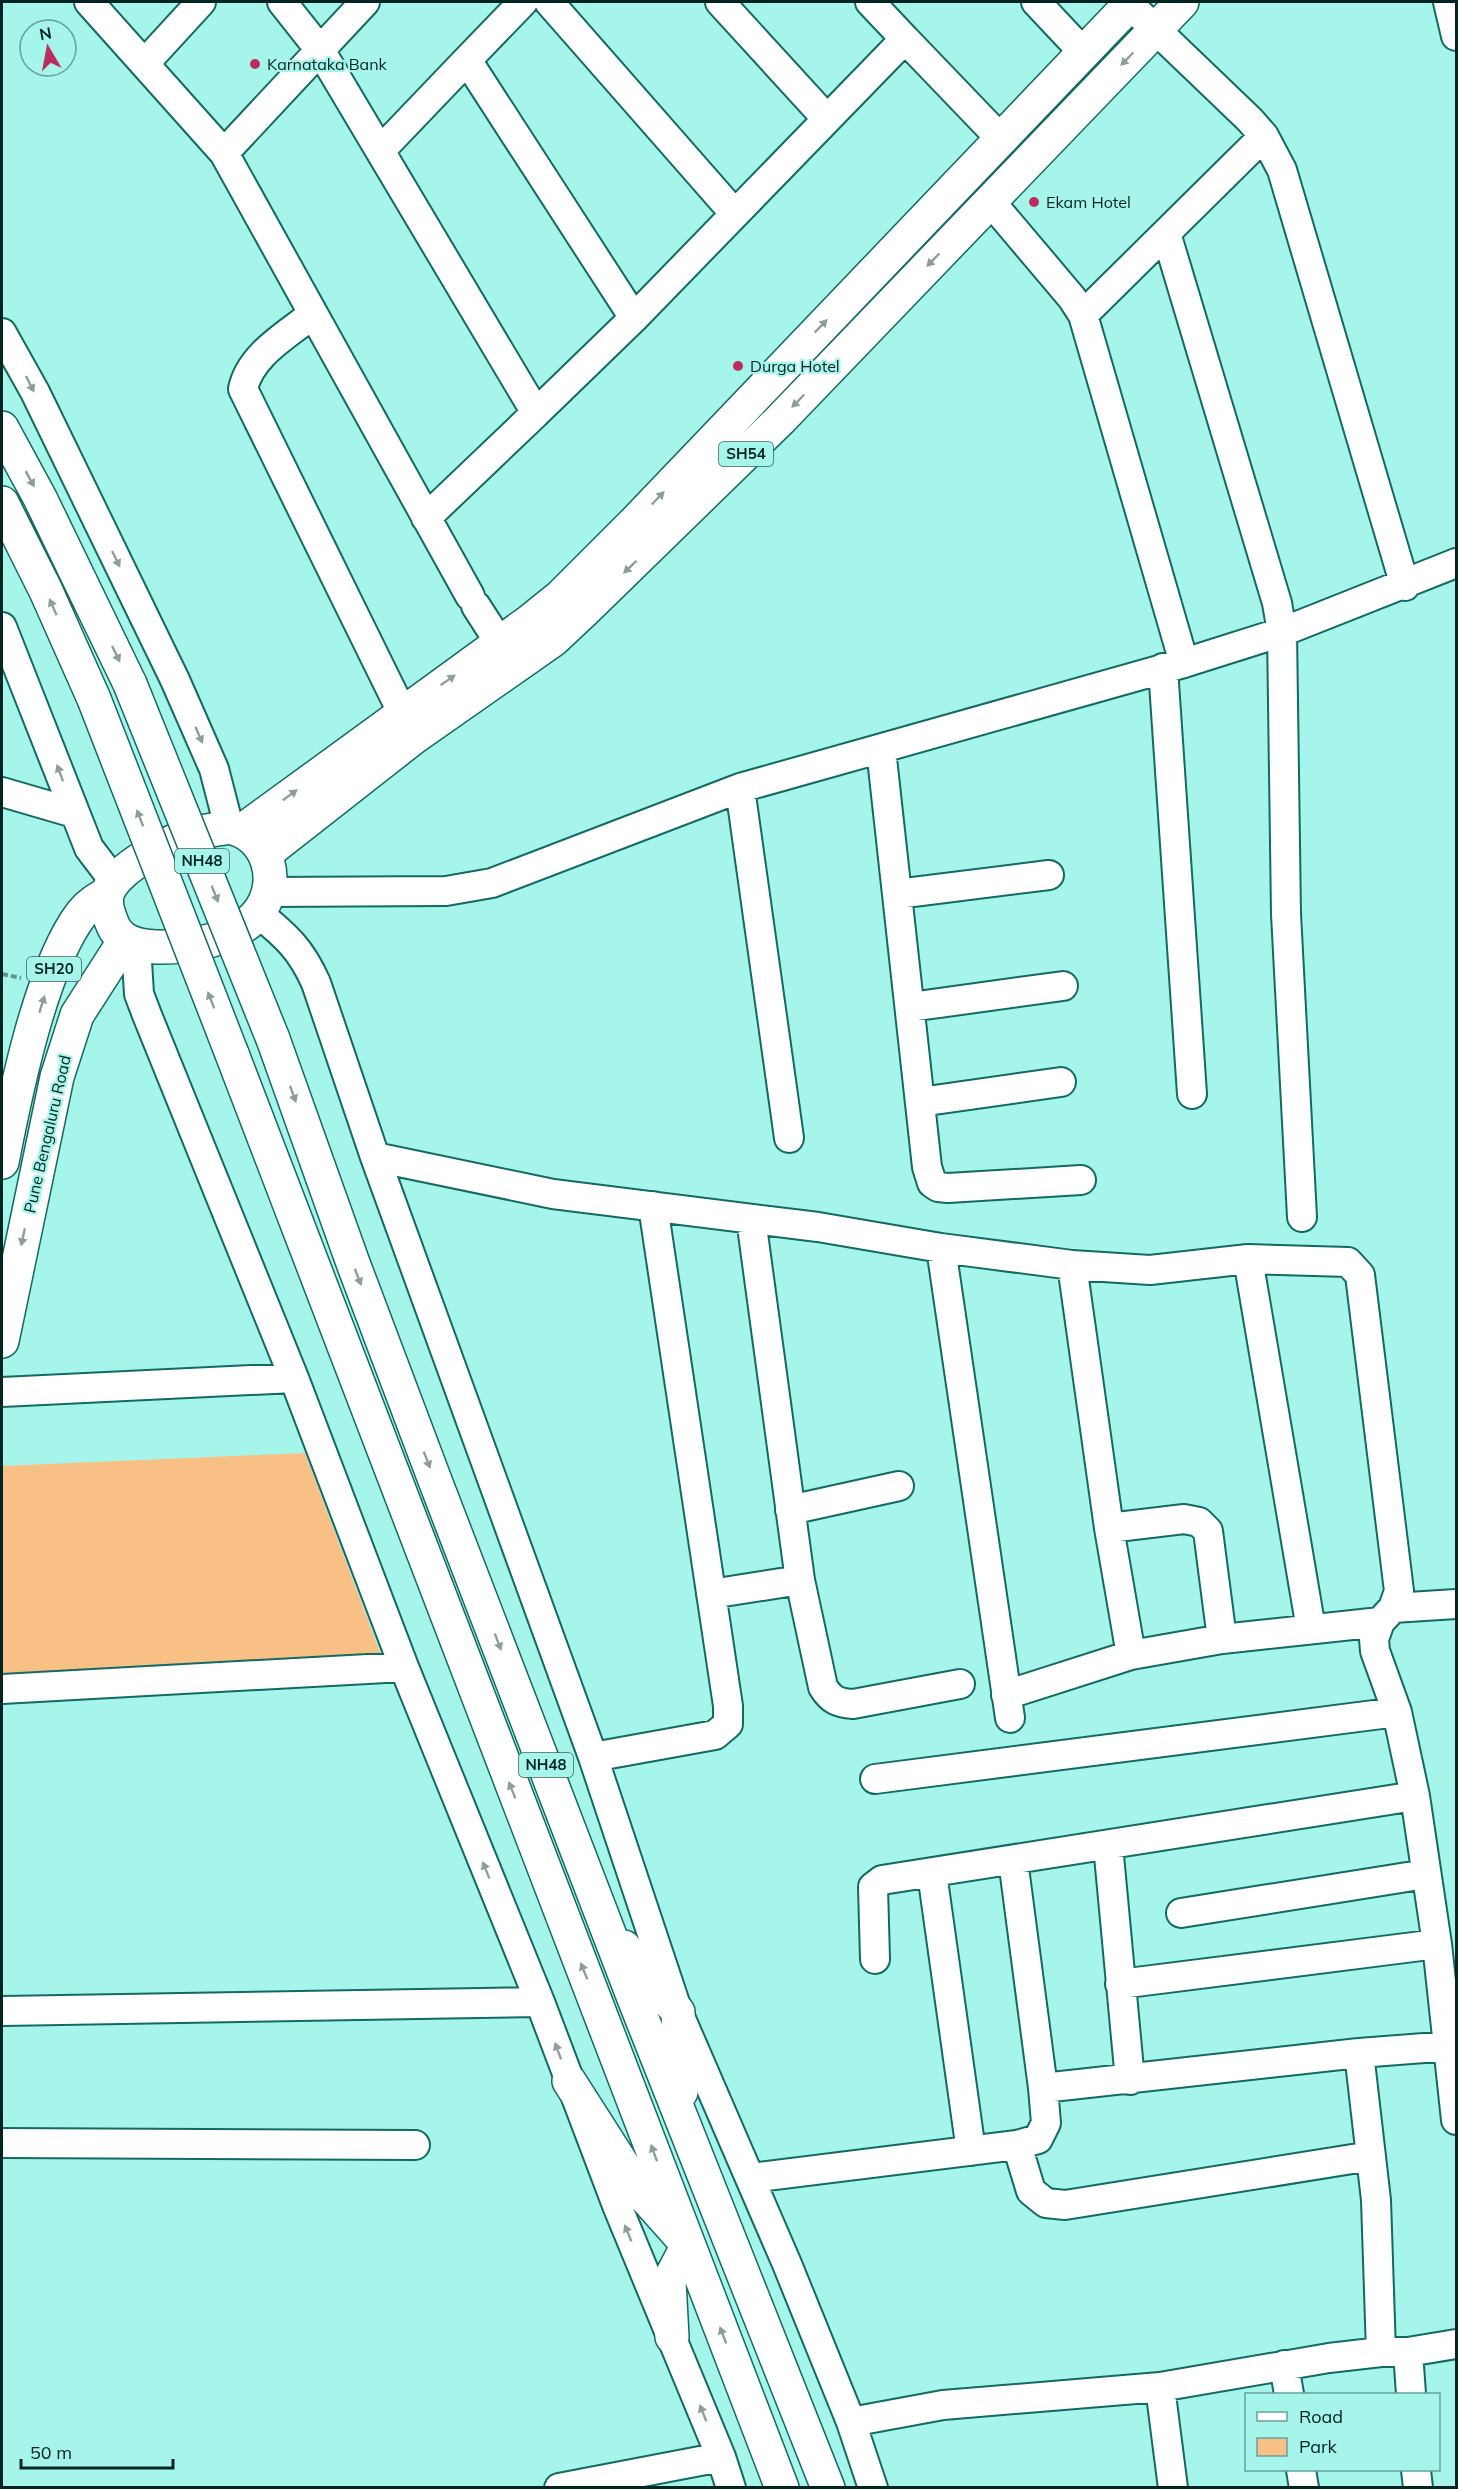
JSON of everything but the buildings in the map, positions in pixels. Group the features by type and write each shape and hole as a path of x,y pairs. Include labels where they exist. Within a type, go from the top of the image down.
{"main road":[{"name":"SH54","path":"265,854 403,745 508,656 561,596 646,532 782,419 1182,2"},
{"name":"SH54","path":"646,532 930,213 1130,3"},
{"path":"930,213 956,236"},
{"name":"NH48","path":"2,428 40,498 130,684 273,1039 353,1263 607,1926 828,2487"},
{"name":"NH48","path":"2,503 46,591 94,699 782,2487"},
{"name":"SH54","path":"236,829 402,712 508,656"},
{"path":"236,829 251,835 265,854 269,872 263,903 225,935 196,943 173,947 131,943 115,931 110,919 110,887 129,867 165,846 196,833 236,829"},
{"name":"SH20","path":"2,1162 25,1060 48,984 71,930 93,901 110,887"},
{"name":"Pune Bengaluru Road","path":"2,1341 57,1077 69,1037 91,991 131,943"},
{"path":"607,1926 678,2012 680,2114"},
{"path":"569,2081 638,2189 688,2245 669,2281 672,2337"}],"street":[{"path":"89,2 146,63 224,153 426,518 473,601 508,656"},
{"path":"146,63 201,2"},
{"path":"282,2 320,50 536,412"},
{"path":"224,153 365,2"},
{"path":"380,151 523,2"},
{"path":"549,2 735,214"},
{"path":"720,2 827,119"},
{"path":"870,2 1000,138"},
{"path":"1036,2 1083,52"},
{"path":"1448,2 1456,36"},
{"path":"1130,3 1264,136 1282,170 1405,585"},
{"path":"426,518 634,318 905,39"},
{"path":"467,60 634,318"},
{"path":"1083,315 1264,136"},
{"path":"990,201 1083,315 1173,665 1192,1094"},
{"path":"1166,233 1277,603 1282,633 1286,914 1302,1217"},
{"path":"313,314 254,362 246,375 243,389 402,712"},
{"path":"2,333 26,374 175,680 214,769 236,829"},
{"path":"263,903 446,891 485,885 740,788 1282,633 1456,564"},
{"path":"2,627 50,744 74,813 89,848 110,887"},
{"path":"881,749 928,1176 938,1187 1081,1180"},
{"path":"740,788 789,1138"},
{"path":"2,792 74,813"},
{"path":"897,894 1050,875"},
{"path":"263,903 306,958 316,983 375,1157 593,1757 678,2012 751,2178 851,2422 873,2487"},
{"path":"131,943 139,994 294,1378 404,1666 540,2002 569,2081 721,2457 731,2487"},
{"path":"910,1007 1063,986"},
{"path":"920,1102 1060,1082"},
{"path":"375,1157 553,1194 818,1227 941,1248 1072,1265 1150,1270 1248,1259 1348,1262 1360,1275 1399,1591 1374,1639 1375,1651 1397,1712 1415,1796 1450,2046 1456,2120"},
{"path":"593,1757 715,1735 728,1724 728,1706 653,1206"},
{"path":"751,1219 800,1580 823,1687 830,1697 840,1703 853,1704 960,1684"},
{"path":"941,1248 1008,1706 1131,1655 1222,1639 1311,1629 1456,1604"},
{"path":"1248,1259 1311,1629"},
{"path":"1072,1265 1109,1528 1131,1655"},
{"path":"2,1392 294,1378"},
{"path":"790,1510 898,1486"},
{"path":"1109,1528 1184,1519 1199,1522 1208,1531 1222,1639"},
{"path":"711,1594 800,1580"},
{"path":"2,1689 404,1666"},
{"path":"875,1779 1397,1712"},
{"path":"875,1959 873,1887 882,1880 1415,1796"},
{"path":"1108,1845 1130,2080"},
{"path":"751,2178 1017,2145 1038,2139 1046,2123 1043,2088 1013,1860"},
{"path":"932,1873 971,2151"},
{"path":"1180,1912 1426,1874"},
{"path":"1120,1983 1437,1944"},
{"path":"2,2011 540,2002"},
{"path":"1043,2088 1450,2046"},
{"path":"1359,2054 1394,2352 1411,2393"},
{"path":"2,2143 415,2145"},
{"path":"1017,2145 1031,2191 1046,2204 1065,2205 1371,2156"},
{"path":"851,2422 943,2405 1160,2387 1284,2365 1456,2344"},
{"path":"1284,2365 1289,2393"},
{"path":"1160,2387 1173,2487"},
{"path":"559,2487 721,2457"},
{"path":"1301,2471 1304,2487"},
{"path":"1416,2471 1418,2487"}],"green space":[{"path":"305,1453 384,1663 2,1682 2,1466"}],"place":[{"name":"Karnataka Bank","path":"255,64"},
{"name":"Ekam Hotel","path":"1034,202"},
{"name":"Durga Hotel","path":"738,366"}]}
